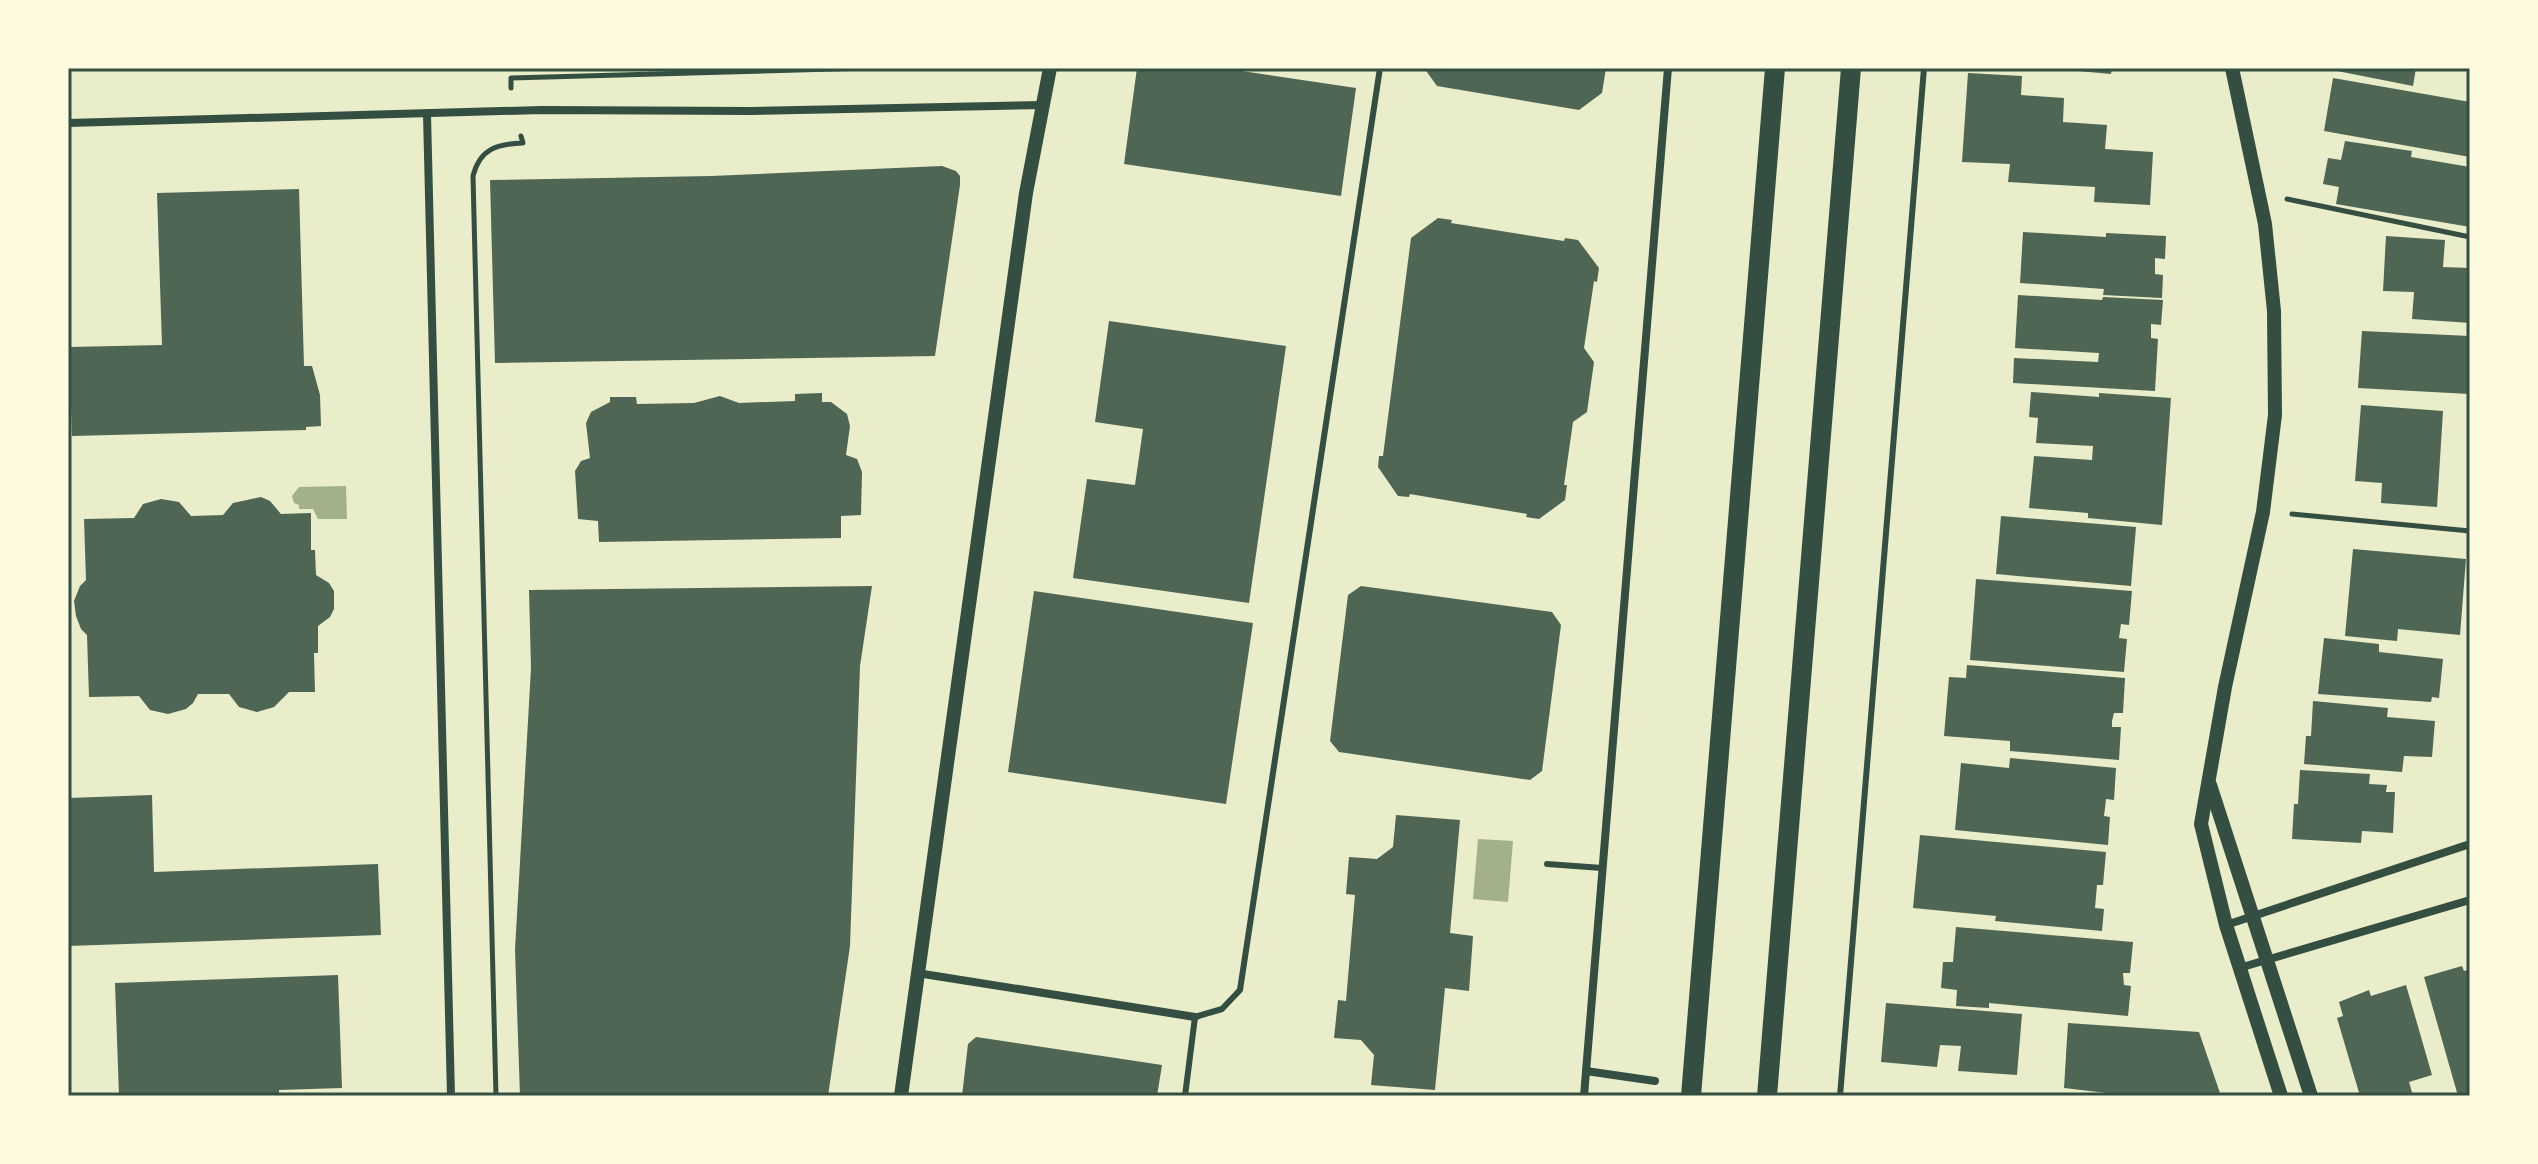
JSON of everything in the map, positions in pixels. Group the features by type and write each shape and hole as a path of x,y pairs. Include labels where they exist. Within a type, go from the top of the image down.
{"main road":[{"path":"1691,1096 1775,68"},
{"path":"1767,1096 1851,68"}],"street":[{"path":"901,1096 1026,193 1050,68"},
{"path":"1584,1096 1668,68"},
{"path":"2232,68 2265,224 2274,311 2275,415 2263,512 2225,687 2201,824 2226,925 2281,1096"},
{"path":"68,123 541,110 751,111 1044,105"},
{"path":"427,114 451,1096"},
{"path":"2209,780 2311,1096"},
{"path":"2226,925 2470,844"},
{"path":"2239,968 2470,900"},
{"path":"917,973 1195,1017"},
{"path":"1586,1071 1655,1081"}],"lane":[{"path":"1185,1096 1195,1017 1222,1009 1240,990 1380,68"},
{"path":"1840,1096 1924,68"},
{"path":"1547,864 1602,868"}],"path":[{"path":"511,78 869,68"},
{"path":"496,1096 473,176 482,155 492,147 523,143"},
{"path":"2329,208 2470,237"},
{"path":"2263,512 2470,531"}],"shaded area":[{"path":"346,486 347,519 318,519 313,509 299,509 292,496 299,487"},
{"path":"1478,839 1513,841 1508,902 1473,899"}],"building":[{"path":"1137,68 1222,68 1356,88 1341,196 1124,164"},
{"path":"1424,68 1606,68 1602,93 1579,110 1437,86"},
{"path":"2067,68 2112,68 2111,74"},
{"path":"2322,68 2416,68 2413,86"},
{"path":"1968,73 2022,76 2021,95 2064,98 2063,122 2107,125 2105,149 2153,152 2150,205 2094,202 2095,187 2008,182 2010,164 1962,162"},
{"path":"2333,78 2470,102 2470,157 2324,131"},
{"path":"2345,141 2412,151 2411,157 2470,167 2470,227 2336,204 2339,187 2323,184 2328,158 2341,160"},
{"path":"942,166 956,171 960,176 960,185 935,356 495,363 490,180 711,176"},
{"path":"299,189 304,366 312,366 320,395 321,426 306,427 306,430 72,436 69,347 162,345 157,193"},
{"path":"1438,218 1452,220 1451,223 1564,241 1565,238 1578,240 1599,268 1597,282 1594,281 1584,348 1594,362 1587,412 1573,422 1564,485 1567,485 1565,500 1539,519 1526,517 1527,514 1410,494 1409,497 1398,496 1378,467 1379,456 1383,456 1411,238"},
{"path":"2023,232 2106,237 2106,233 2166,236 2165,259 2155,258 2155,274 2163,275 2162,298 2103,295 2104,289 2020,283"},
{"path":"2386,236 2445,240 2443,267 2470,268 2470,323 2412,319 2414,292 2383,291"},
{"path":"2018,295 2163,300 2161,325 2151,324 2151,338 2158,339 2155,391 2013,383 2014,358 2098,362 2099,353 2015,348"},
{"path":"1109,321 1286,346 1249,603 1073,578 1087,479 1135,485 1143,429 1095,422"},
{"path":"2362,331 2470,336 2469,394 2358,388"},
{"path":"2031,392 2171,398 2162,525 2088,518 2088,513 2029,508 2034,456 2092,460 2093,446 2036,443 2038,418 2029,417"},
{"path":"822,393 822,402 831,402 847,414 850,426 846,455 857,459 862,472 861,515 841,516 841,538 599,542 598,521 578,519 575,471 581,461 590,458 586,423 591,412 610,402 610,397 636,397 637,404 694,403 720,396 739,403 795,401 795,394"},
{"path":"2361,405 2443,411 2437,507 2381,503 2382,483 2355,481"},
{"path":"261,497 270,501 281,514 311,513 311,550 315,550 316,575 329,583 334,591 334,609 330,617 318,626 318,653 314,653 315,692 289,692 274,707 257,712 239,707 229,694 198,694 186,709 168,714 150,710 139,696 89,697 87,635 76,616 74,601 86,580 84,519 134,518 143,504 161,499 179,502 191,516 223,515 233,503"},
{"path":"2001,516 2136,527 2131,586 1996,574"},
{"path":"2353,549 2466,559 2460,635 2398,629 2397,641 2345,636"},
{"path":"1976,579 2132,591 2129,625 2121,624 2119,638 2127,639 2124,672 1970,660"},
{"path":"872,586 860,666 850,946 828,1096 520,1096 515,950 531,668 529,590"},
{"path":"1361,586 1552,612 1561,625 1542,771 1530,780 1339,752 1330,741 1348,595"},
{"path":"1034,591 1253,623 1226,804 1008,772"},
{"path":"2324,638 2379,644 2379,652 2443,659 2439,698 2432,697 2431,702 2318,694"},
{"path":"1967,665 2125,678 2123,713 2114,713 2112,721 2112,727 2121,727 2119,760 2010,751 2010,741 1944,736 1949,677 1966,678"},
{"path":"2313,701 2388,708 2387,717 2435,721 2432,757 2404,756 2402,772 2304,764 2306,736 2311,736"},
{"path":"2010,758 2116,768 2114,800 2106,799 2104,816 2110,817 2108,845 1955,830 1961,763 2009,768"},
{"path":"2300,770 2370,774 2369,784 2387,785 2386,792 2395,792 2393,833 2362,831 2361,843 2292,839"},
{"path":"152,795 154,872 378,864 381,935 68,946 68,798"},
{"path":"1396,815 1460,820 1450,933 1473,936 1469,991 1445,988 1435,1090 1371,1085 1374,1055 1361,1040 1334,1038 1338,1000 1346,1001 1355,895 1346,894 1349,857 1377,859 1393,847"},
{"path":"1920,835 2106,852 2103,885 2097,885 2095,908 2104,909 2102,931 1995,921 1996,916 1913,908"},
{"path":"1956,927 2133,942 2130,973 2123,973 2124,985 2131,986 2128,1016 1989,1003 1989,1008 1956,1006 1957,990 1941,988 1943,962 1953,962"},
{"path":"2462,966 2464,971 2470,969 2470,1096 2458,1096 2424,977"},
{"path":"338,975 342,1088 279,1090 279,1096 119,1096 115,983"},
{"path":"2406,985 2432,1075 2409,1082 2413,1096 2360,1096 2337,1018 2343,1016 2339,1002 2369,990 2371,996"},
{"path":"1886,1003 2022,1014 2017,1075 1958,1071 1961,1046 1940,1045 1937,1067 1881,1062"},
{"path":"2068,1023 2199,1032 2221,1096 2132,1096 2064,1088"},
{"path":"976,1037 1162,1065 1157,1096 962,1096 968,1044"}]}
